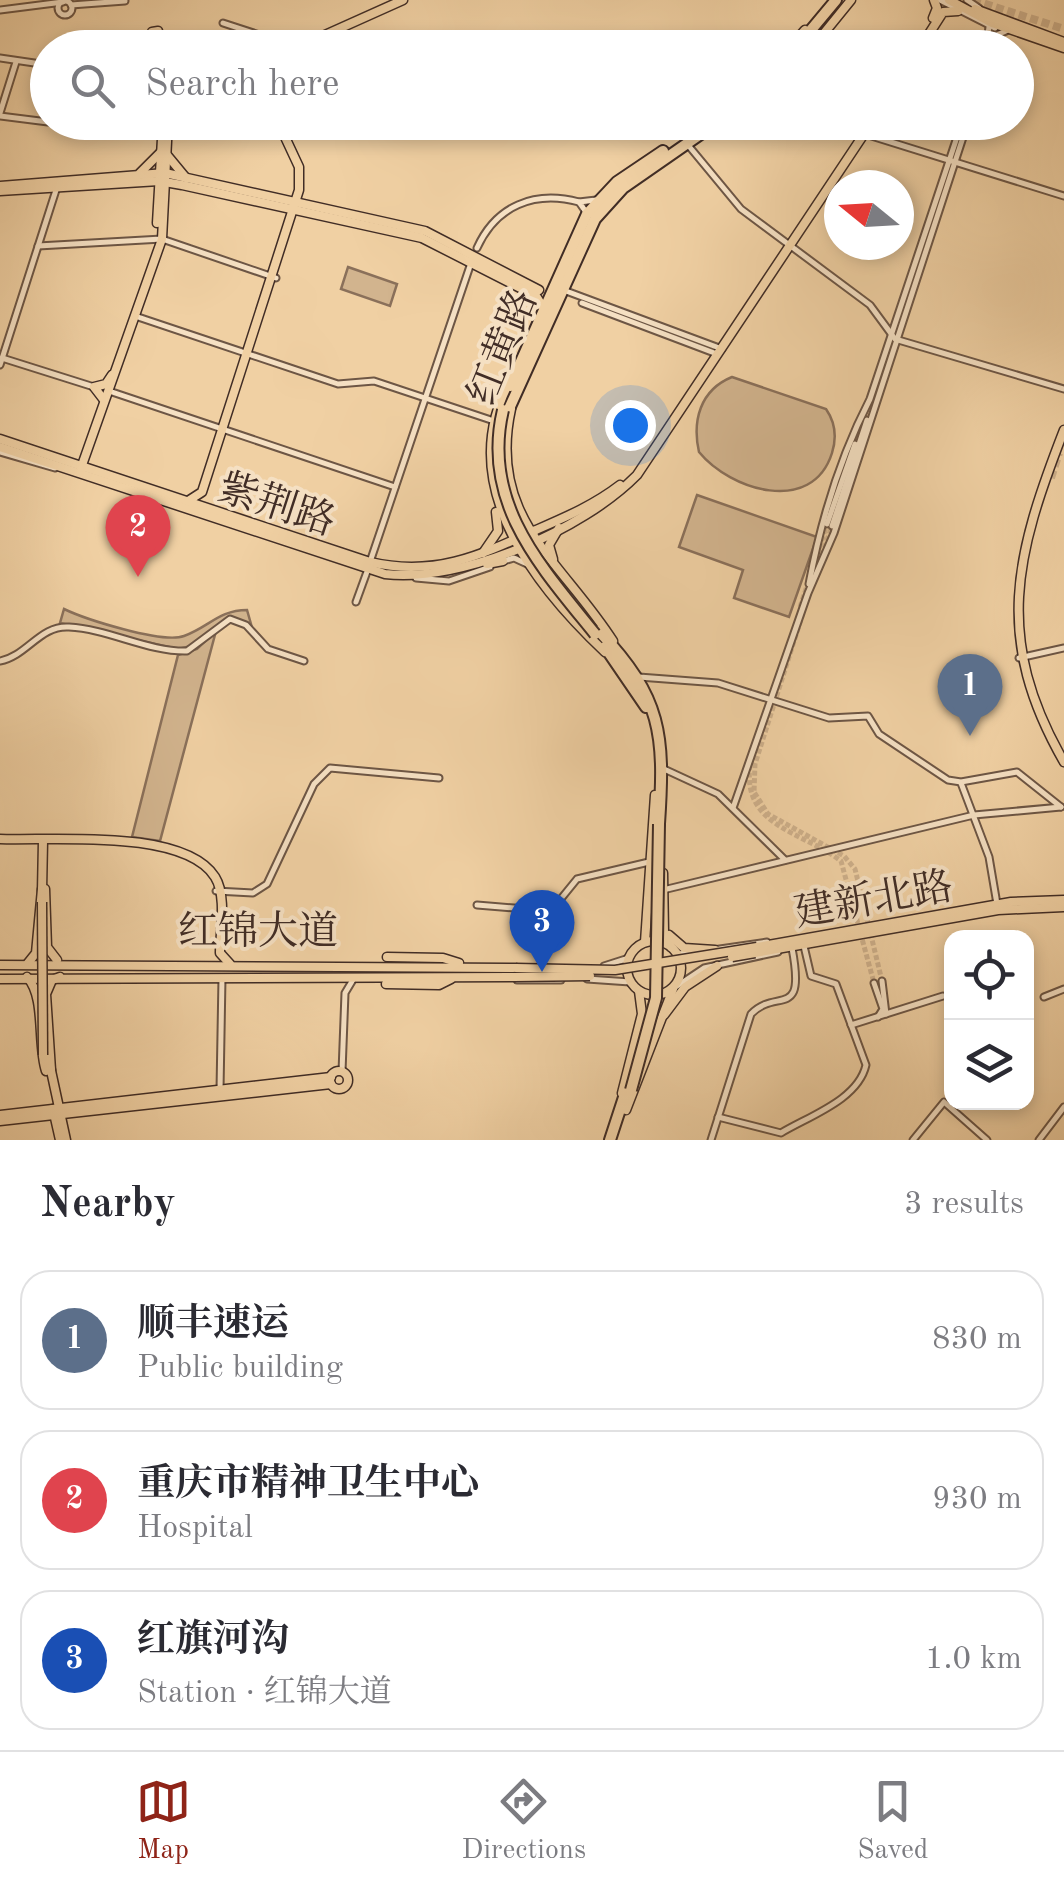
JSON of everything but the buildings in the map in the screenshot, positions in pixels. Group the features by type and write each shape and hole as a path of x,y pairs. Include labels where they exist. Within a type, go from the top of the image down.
{"highway":[{"path":"810,30 841,0"},
{"path":"818,30 841,0"},
{"name":"红黄路","path":"518,374 556,300 558,284 587,214 599,198 681,140"},
{"name":"红黄路","path":"658,795 661,768 657,724 639,678 597,633 536,552 515,514 502,462 505,410 540,298 558,284 606,204 691,140"},
{"name":"红黄路","path":"622,662 646,707 658,795"},
{"path":"614,1140 651,998 658,795"}],"main road":[{"path":"330,30 394,0"},
{"path":"333,30 403,0"},
{"path":"823,30 841,0"},
{"path":"927,30 936,13 937,0"},
{"path":"949,0 1013,30"},
{"path":"958,0 991,21 1018,30"},
{"path":"930,30 943,12 958,10"},
{"path":"1034,35 1064,45"},
{"path":"1034,38 1064,45"},
{"path":"78,469 159,239 164,140"},
{"path":"210,508 206,494 293,209 300,168 288,140"},
{"path":"531,536 603,504 637,474 858,140"},
{"path":"137,178 164,153"},
{"path":"164,153 184,182"},
{"path":"0,188 162,177 422,238 475,261 540,298"},
{"path":"137,178 161,199"},
{"path":"161,199 184,182"},
{"path":"53,198 60,184"},
{"path":"293,209 424,231 472,250 475,261"},
{"path":"104,400 94,387 110,380 134,316"},
{"path":"531,536 584,509 634,472 718,351"},
{"path":"472,564 489,547 499,526 488,464 494,425 518,374"},
{"path":"518,374 506,461 512,495 531,536 572,588"},
{"path":"494,425 492,480 515,545 531,567 622,662"},
{"path":"188,501 202,492 225,429"},
{"path":"1064,430 1025,539 1020,576 1020,658 1034,704 1064,762"},
{"name":"紫荆路","path":"0,446 210,508 369,565 416,570 472,564"},
{"name":"紫荆路","path":"78,469 416,578 472,564 531,536"},
{"path":"1020,576 1051,478"},
{"path":"560,526 548,551 622,662"},
{"path":"472,564 503,561"},
{"path":"658,795 645,942 629,958 630,982 639,991 653,996 674,988"},
{"path":"624,1108 682,972 664,932 658,795"},
{"path":"0,842 160,844 204,866 218,891 217,953 204,964"},
{"path":"45,843 158,849 202,870 218,891"},
{"path":"45,843 45,1055 63,1140"},
{"path":"45,843 47,946 53,959 61,962"},
{"path":"46,860 58,846"},
{"path":"28,963 36,953 44,889"},
{"name":"建新北路","path":"515,973 615,970 788,945 997,904 1064,904"},
{"name":"建新北路","path":"788,945 804,946 998,910 1064,904"},
{"path":"663,905 668,933 677,944 715,950"},
{"path":"645,942 674,950"},
{"path":"217,953 230,964"},
{"path":"387,957 444,958 468,966"},
{"name":"红锦大道","path":"0,965 61,962 468,966 515,973"},
{"path":"655,1032 686,986 717,966"},
{"name":"红锦大道","path":"0,979 484,978 515,973"},
{"path":"27,977 36,994 38,1032 48,1071"},
{"path":"48,1071 46,994 52,980 61,977"},
{"path":"386,984 439,985 454,978"},
{"path":"624,1108 642,1014 639,991"},
{"path":"0,1118 331,1080 342,1072 348,1078 345,1086 337,1089 331,1080"},
{"path":"56,1110 220,1092"},
{"path":"56,1110 63,1126 63,1140"},
{"path":"63,1126 74,1111"}],"street":[{"path":"0,10 62,2 71,5 125,0"},
{"path":"937,0 991,21"},
{"path":"967,0 1004,30"},
{"path":"59,11 62,2"},
{"path":"48,6 69,14 71,5"},
{"path":"991,21 991,30"},
{"path":"222,24 241,30"},
{"path":"0,58 30,63"},
{"path":"16,62 0,114 30,119"},
{"path":"886,140 1064,196"},
{"path":"829,525 959,140"},
{"path":"686,143 741,209 870,305 894,336 1064,389"},
{"path":"472,250 491,221 513,206 550,196 580,202 599,198"},
{"path":"53,198 1,362 94,387"},
{"path":"580,202 587,214"},
{"path":"38,246 159,239 274,277"},
{"path":"356,602 475,261"},
{"path":"558,284 573,296 718,351"},
{"path":"556,300 568,298 718,351"},
{"path":"134,316 338,384 374,381 494,425"},
{"path":"109,390 396,487"},
{"path":"808,592 820,527 853,432 872,399"},
{"path":"733,808 808,592 834,533 872,399"},
{"path":"416,578 458,580 519,558 531,567"},
{"path":"0,661 19,656 42,635 69,626 187,651 230,620 246,625 268,649 304,661"},
{"path":"1020,658 1064,648"},
{"path":"639,678 706,681 823,717 868,716 879,734 948,780 961,782 1017,772 1062,807"},
{"path":"218,891 252,893 267,884 314,784 330,768 439,778"},
{"path":"661,768 688,776 733,808 785,860"},
{"path":"961,782 990,864 997,904"},
{"path":"663,890 974,815 1062,807"},
{"path":"477,905 551,911 577,878 650,862"},
{"path":"674,950 788,945"},
{"path":"674,988 704,968 788,945"},
{"path":"710,1140 755,1009 783,1003 792,996 797,971 788,945"},
{"path":"773,1134 785,1131 853,1090 866,1065 836,984 809,973 804,946"},
{"path":"492,968 613,966 629,958"},
{"path":"220,1092 222,978"},
{"path":"336,978 345,994"},
{"path":"342,1072 345,994 354,978"},
{"path":"484,978 615,978 630,982"},
{"path":"882,980 888,1002 886,1014"},
{"path":"874,983 882,1006 878,1017"},
{"path":"1044,997 1064,989"},
{"path":"851,1026 943,996"},
{"path":"888,1002 908,1007"},
{"path":"913,1140 944,1102 986,1140"},
{"path":"1039,1140 1064,1107"},
{"path":"718,1117 773,1134 780,1140 785,1131"}],"shaded area":[{"path":"348,267 397,284 390,306 341,289"},
{"path":"732,377 826,409 835,435 822,473 807,485 770,490 730,477 699,452 697,429 701,408 712,390"},
{"path":"697,495 817,537 789,617 734,598 743,570 679,547"},
{"path":"64,609 124,629 173,638 221,616 247,610 253,631 246,622 229,618 196,645 178,649 60,623"},
{"path":"216,631 160,841 132,837 178,655 197,649"}],"tunnel":[{"path":"973,0 1064,29"},
{"path":"1051,478 1059,453"},
{"path":"817,555 827,524"},
{"path":"822,555 832,526"},
{"path":"800,607 809,580"},
{"path":"803,613 755,764 754,792 768,814 844,856 855,869 882,981"},
{"path":"750,765 750,786 765,815 841,861 874,983"}],"place":[{"name":"重庆市精神卫生中心","path":"138,577"},
{"name":"顺丰速运","path":"970,736"},
{"name":"红旗河沟","path":"542,972"}]}
